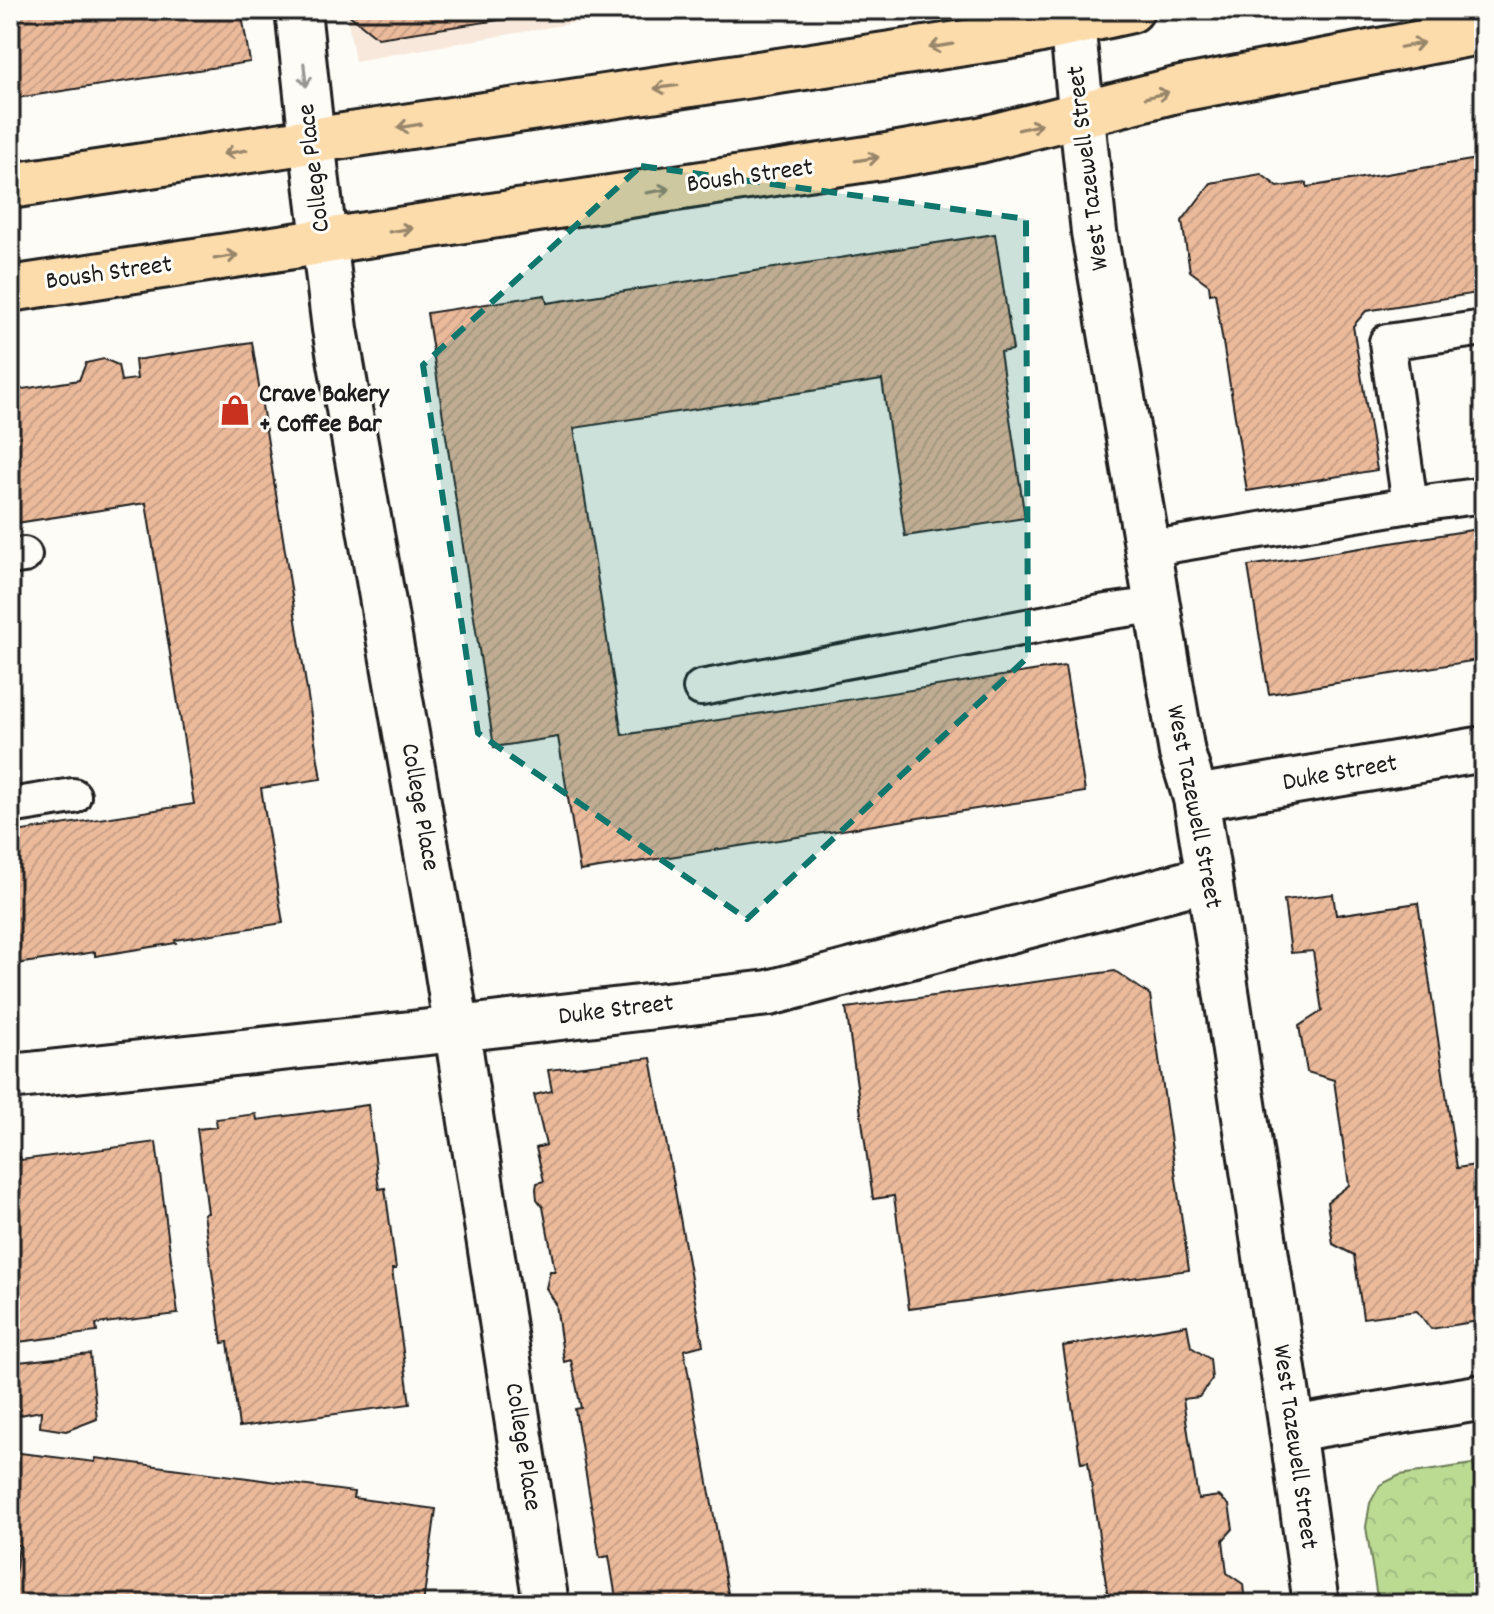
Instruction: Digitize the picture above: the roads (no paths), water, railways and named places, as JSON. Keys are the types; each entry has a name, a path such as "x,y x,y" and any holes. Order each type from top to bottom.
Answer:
{"main road":[{"path":"10,186 1018,35 1072,17 1131,10"},
{"name":"Boush Street","path":"10,289 980,140 1180,89 1484,31"}],"street":[{"name":"College Place","path":"298,10 338,345 457,1029 546,1604"},
{"name":"West Tazewell Street","path":"1072,17 1094,232 1182,753 1196,798 1209,878 1316,1604"},
{"name":"Duke Street","path":"1196,798 1484,749"},
{"name":"Duke Street","path":"10,1077 769,993 1209,878"},
{"path":"1292,1429 1484,1397"}],"lane":[{"path":"1410,505 1387,342 1484,328"},
{"path":"1147,549 1484,495"},
{"path":"701,688 1156,605"},
{"path":"10,806 73,796"}],"place":[{"name":"Crave Bakery + Coffee Bar","path":"235,410"}]}
